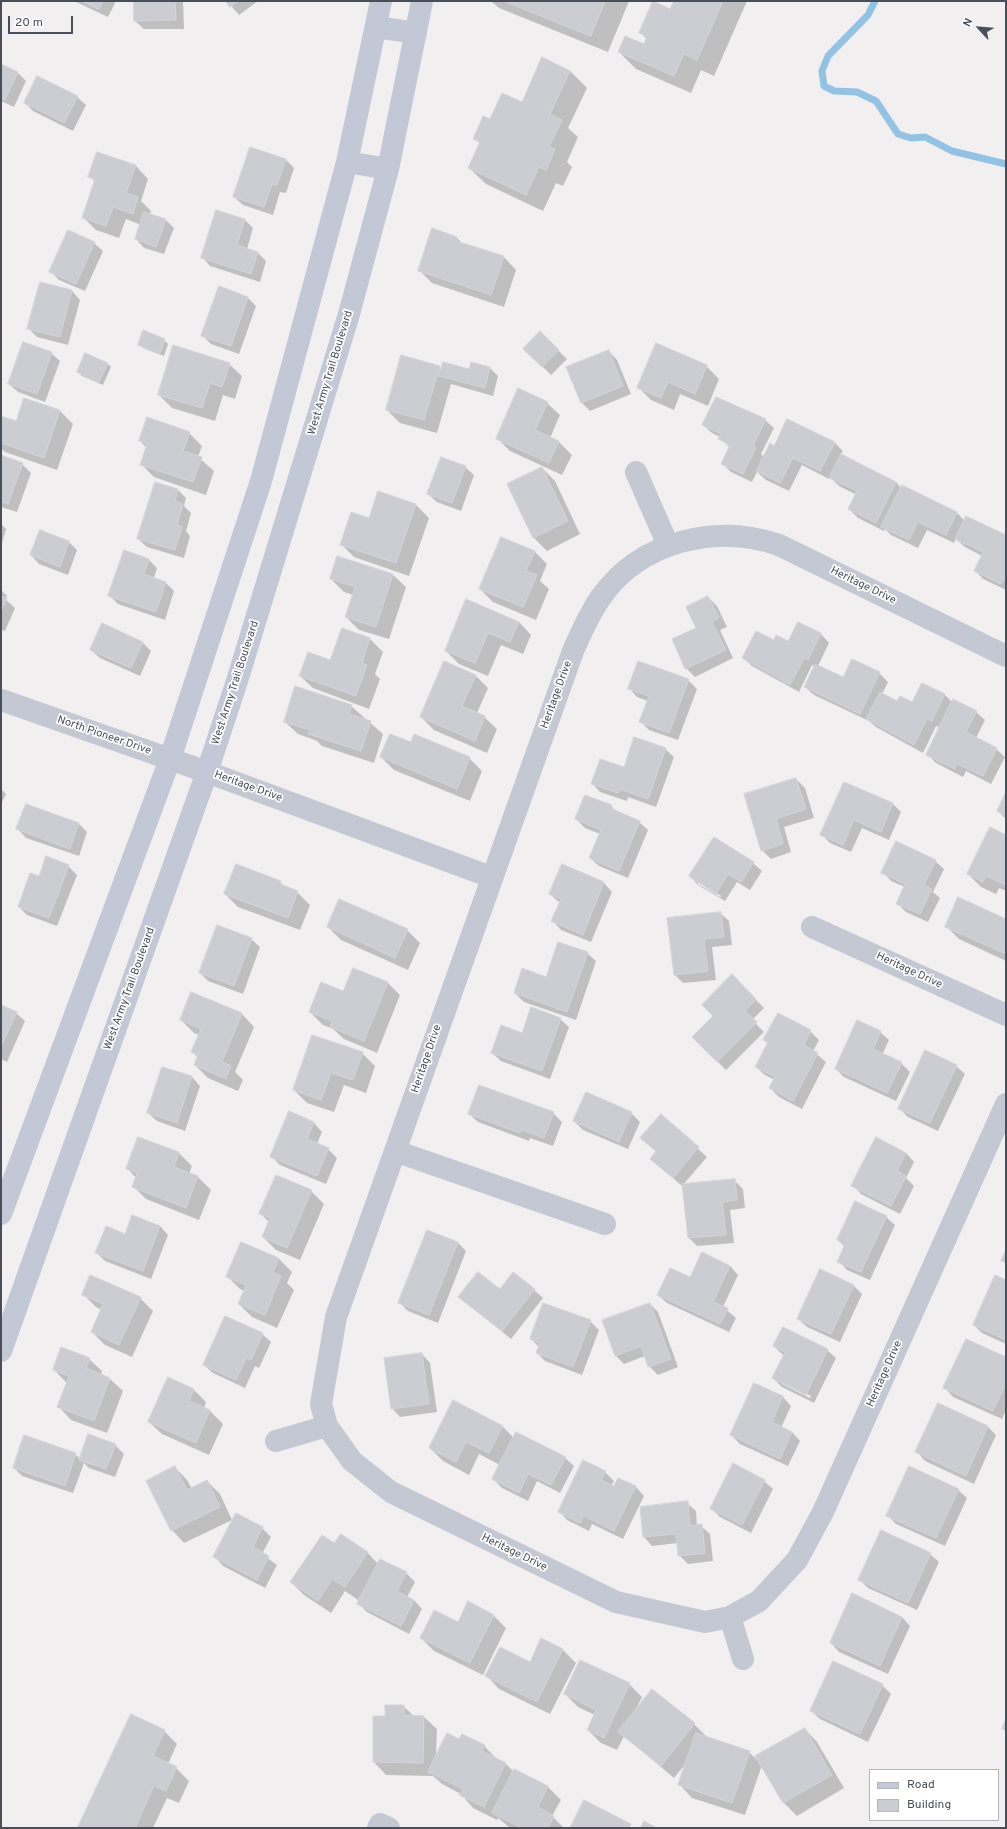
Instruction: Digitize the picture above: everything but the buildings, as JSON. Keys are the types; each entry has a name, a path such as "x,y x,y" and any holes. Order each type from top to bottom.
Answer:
{"main road":[{"path":"1,1214 170,759 261,481 348,162 381,1"},
{"name":"West Army Trail Boulevard","path":"1,1351 207,772 237,681 347,322 388,169 422,1"},
{"path":"376,27 416,33"},
{"path":"348,162 388,169"}],"street":[{"path":"636,472 668,546"},
{"name":"Heritage Drive","path":"1006,656 779,545 763,540 735,536 704,536 668,546 644,558 623,574 602,597 586,623 573,651 491,877 336,1317 321,1404 327,1426 352,1461 391,1492 616,1602 705,1622 730,1617 759,1601 797,1560 823,1512 1006,1104"},
{"name":"North Pioneer Drive","path":"1,700 207,772"},
{"name":"Heritage Drive","path":"207,772 491,877"},
{"name":"Heritage Drive","path":"812,927 1006,1015"},
{"path":"395,1150 606,1224"},
{"path":"276,1441 327,1426"},
{"path":"730,1617 743,1660"},
{"path":"378,1828 380,1824 389,1828"}],"waterway":[{"path":"875,1 868,15 828,56 822,71 824,86 834,91 857,92 876,101 898,134 911,138 925,137 952,151 1006,164"}]}
